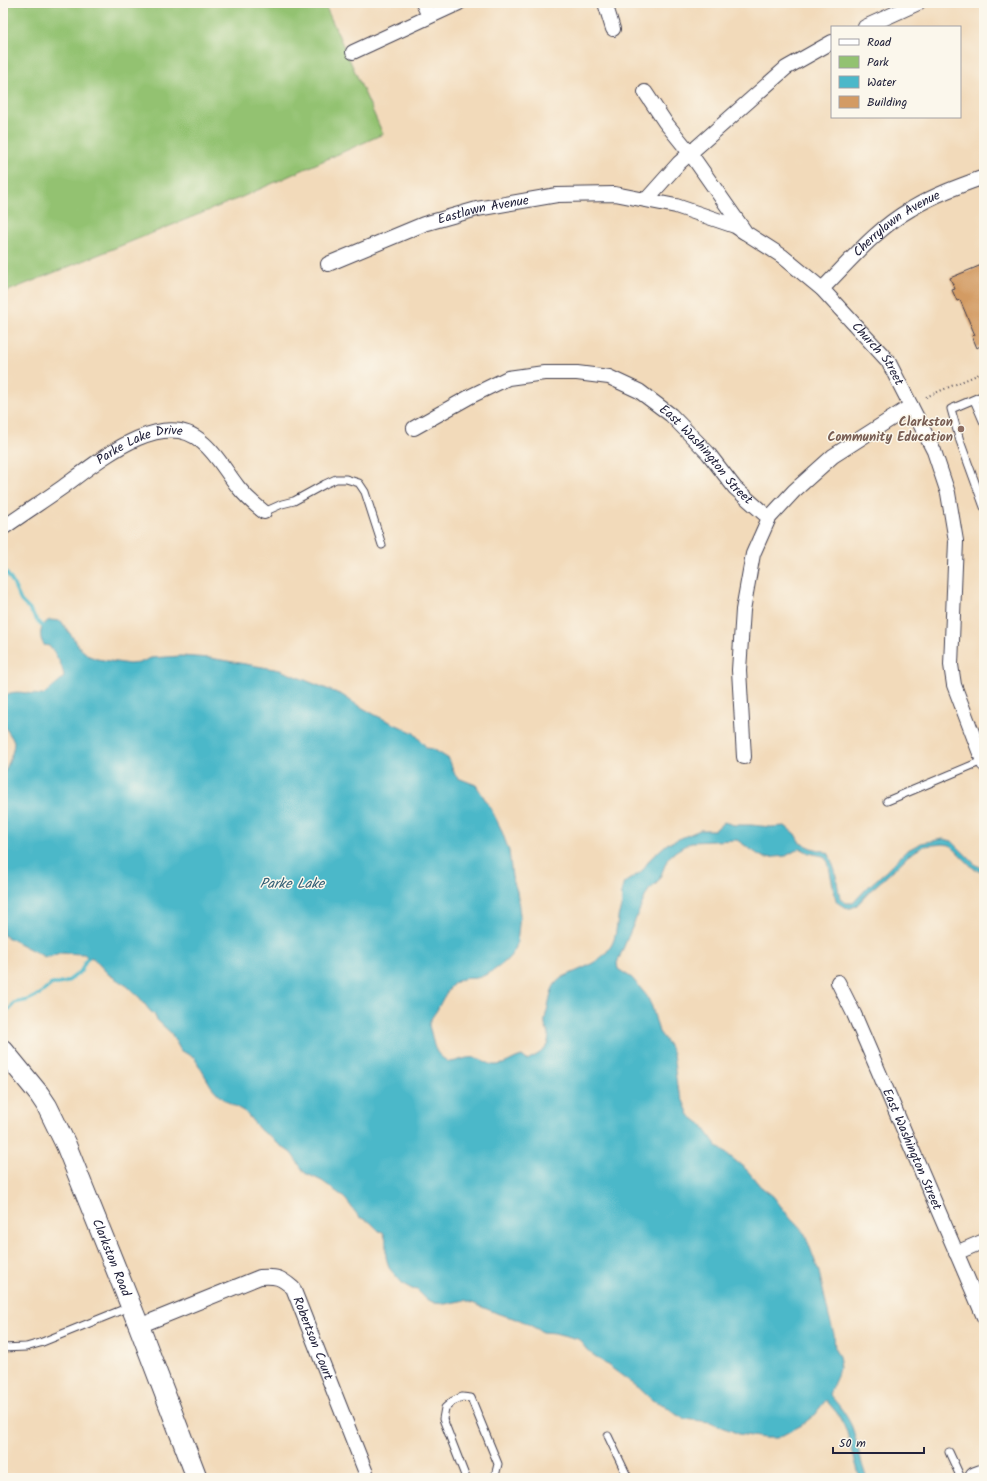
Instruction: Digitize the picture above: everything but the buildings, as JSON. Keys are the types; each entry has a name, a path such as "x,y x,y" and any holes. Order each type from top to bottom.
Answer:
{"main road":[{"path":"976,1478 984,1475"}],"street":[{"path":"423,3 429,16"},
{"path":"353,52 459,3"},
{"path":"605,3 614,29"},
{"path":"867,26 918,3"},
{"path":"646,200 690,153 786,68 831,43"},
{"name":"Church Street","path":"644,92 665,122 690,153 746,233 782,256 822,289 888,361 934,451 948,493 956,541 951,665 956,690 983,762"},
{"name":"Cherrylawn Avenue","path":"822,289 880,232 910,209 943,193 984,177"},
{"name":"Eastlawn Avenue","path":"328,264 424,224 477,209 557,195 615,194 676,206 735,226 746,233"},
{"name":"East Washington Street","path":"414,428 471,396 508,378 544,373 577,373 609,377 639,391 671,415 708,453 735,488 769,518"},
{"path":"744,757 739,670 743,610 753,554 769,518 794,491 833,456 911,406"},
{"name":"Parke Lake Drive","path":"3,528 114,450 146,435 168,430 191,434 203,442 251,502 264,512"},
{"name":"East Washington Street","path":"838,982 857,1021 984,1317"},
{"name":"Clarkston Road","path":"3,1050 47,1106 66,1145 198,1478"},
{"path":"956,1253 984,1241"},
{"name":"Robertson Court","path":"139,1326 260,1276 273,1276 281,1278 293,1288 368,1478"}],"lane":[{"path":"984,395 951,409 960,441 984,507"},
{"path":"974,400 984,423"},
{"path":"264,512 282,504 294,501 336,479 346,479 359,483 365,492 382,545"},
{"path":"887,800 983,762"},
{"path":"3,1348 26,1347 40,1343 131,1306"},
{"path":"466,1478 443,1419 445,1408 453,1401 462,1397 471,1398 498,1464 495,1476 490,1478"},
{"path":"608,1436 628,1478"},
{"path":"949,1452 961,1478"}],"path":[{"path":"926,397 984,372"}],"green space":[{"path":"3,3 324,3 383,134 242,197 3,293"}],"water":[{"name":"Parke Lake","path":"50,620 61,621 81,649 89,656 97,659 129,664 139,663 151,658 181,656 210,658 280,670 342,695 377,716 414,733 427,748 433,749 449,759 455,775 458,778 476,785 490,807 501,829 509,851 512,877 517,891 520,915 517,943 508,959 503,964 485,975 477,978 462,979 453,984 445,994 429,1024 436,1051 449,1062 472,1058 494,1065 500,1065 522,1056 527,1060 536,1056 543,1050 548,1043 548,1033 545,1020 554,986 563,977 596,961 607,952 613,943 615,936 624,883 641,872 651,858 667,844 700,830 715,830 724,822 734,825 771,827 785,826 795,834 800,843 829,854 835,871 840,898 846,903 853,903 906,851 921,843 943,839 952,841 976,865 984,869 984,874 973,868 950,845 943,844 924,846 909,855 856,906 846,908 836,900 828,862 823,856 809,853 800,848 786,856 765,858 737,840 691,842 668,858 658,882 646,895 617,963 618,969 632,978 647,996 652,1007 659,1032 673,1054 677,1086 689,1115 702,1125 717,1146 747,1170 760,1186 773,1196 805,1234 819,1272 834,1334 835,1350 839,1356 840,1362 837,1376 829,1394 848,1418 867,1478 860,1478 846,1429 837,1413 826,1400 814,1415 802,1425 777,1438 764,1438 739,1434 710,1422 685,1419 677,1415 664,1405 652,1400 639,1388 588,1351 578,1339 555,1333 543,1332 520,1320 499,1314 465,1300 445,1304 435,1303 426,1299 417,1290 403,1284 389,1268 386,1257 386,1239 383,1232 379,1231 370,1222 359,1217 341,1195 322,1181 305,1173 291,1153 261,1131 245,1112 226,1101 217,1093 211,1086 194,1057 181,1051 171,1033 157,1020 154,1014 140,998 127,986 108,974 93,958 87,957 84,954 59,953 45,957 3,935 3,775 12,754 14,741 3,724 3,698 16,692 43,695 64,677 61,664 57,656 49,646 44,645 41,638 41,631 44,624"}],"waterway":[{"path":"3,568 12,581 21,601 42,626"},
{"path":"4,1011 11,1008 14,1003 28,1000 40,994 52,984 67,982 81,971 88,958"}],"place":[{"name":"Clarkston Community Education","path":"961,429"}]}
